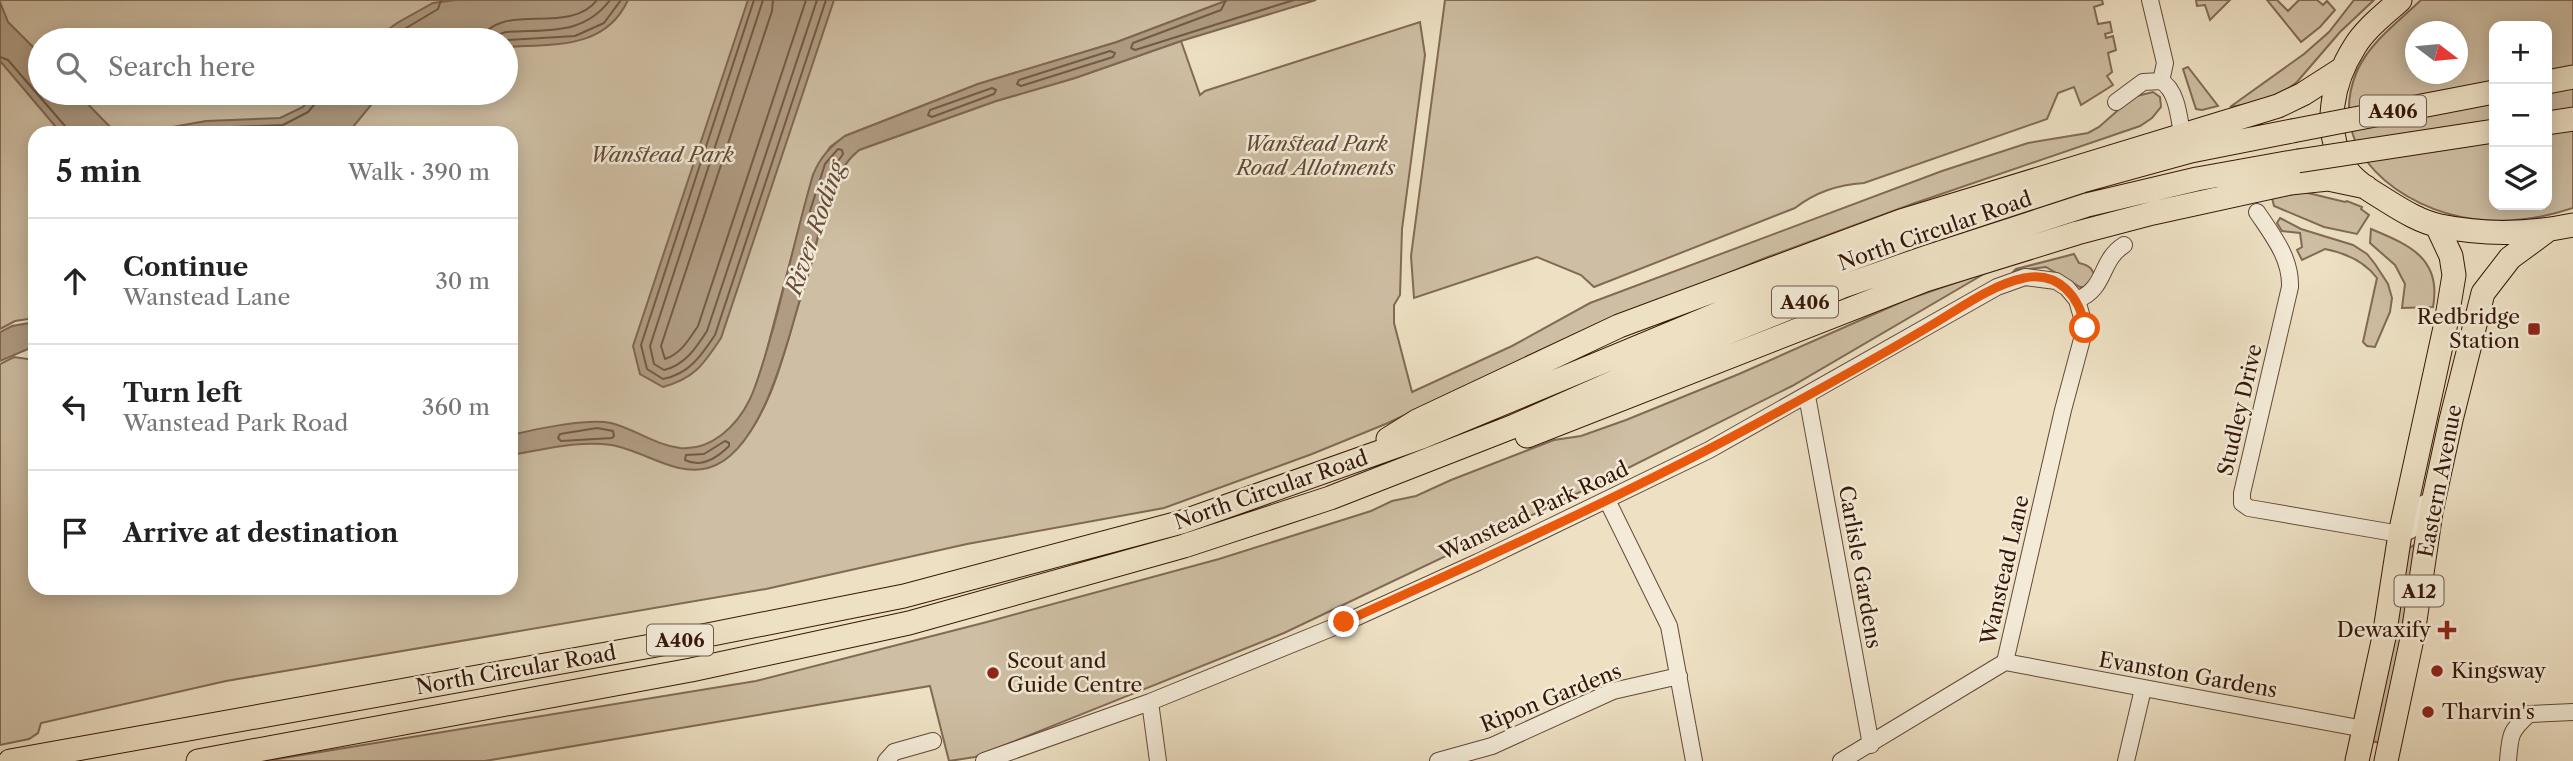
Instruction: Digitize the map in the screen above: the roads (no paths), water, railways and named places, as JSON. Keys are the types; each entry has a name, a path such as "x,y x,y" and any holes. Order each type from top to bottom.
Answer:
{"highway":[{"name":"A12","path":"2400,0 2364,34 2342,69 2331,112 2332,132 2346,168 2366,187 2410,215 2437,226 2500,233 2548,230 2573,225"},
{"name":"A406","path":"1338,468 1418,421 1619,326 1901,221 2278,106 2303,94 2342,69"},
{"path":"2552,81 2573,77"},
{"name":"North Circular Road","path":"10,761 662,644 904,596 1182,522 1422,437 1835,265 1917,235 2191,151 2489,93"},
{"path":"2552,122 2573,120"},
{"name":"North Circular Road","path":"198,761 691,670 909,623 1184,546 1330,498 1512,427 1709,340 1841,287 2087,205 2197,179 2489,132"},
{"name":"A406","path":"1330,498 1526,437 1848,309 2003,255 2153,213 2269,187 2328,179 2366,187"},
{"name":"Eastern Avenue","path":"2357,761 2384,637 2400,534 2454,275 2451,257 2437,226"},
{"name":"Eastern Avenue","path":"2386,761 2413,634 2431,512 2483,293 2510,258 2548,230"}],"street":[{"path":"2150,0 2165,63 2161,81"},
{"path":"2116,102 2143,82 2161,81 2167,85 2173,96 2182,134"},
{"name":"Studley Drive","path":"2257,212 2291,270 2290,287 2242,493 2242,503 2249,508 2400,534"},
{"path":"2077,300 2096,289 2111,253 2124,245"},
{"name":"Wanstead Park Road","path":"984,761 1150,702 1344,622 1607,500 1709,450 1997,287 2025,277 2041,278 2056,281 2067,288 2077,300"},
{"name":"Wanstead Lane","path":"1841,761 2005,662 2063,410 2085,328 2077,300"},
{"name":"Carlisle Gardens","path":"1807,396 1871,745"},
{"path":"2400,534 2410,532 2416,527 2451,420"},
{"path":"1607,500 1669,626 1694,761"},
{"name":"Evanston Gardens","path":"2005,662 2364,729"},
{"name":"Ripon Gardens","path":"1438,761 1492,746 1614,691 1679,676"},
{"path":"2126,761 2143,689"},
{"path":"1150,702 1158,761"},
{"path":"2508,761 2513,728 2529,713 2573,712"},
{"path":"886,761 894,752 933,741"}],"water":[{"path":"456,0 628,0 606,28 592,36 559,44 518,46 518,28 390,28 433,3"},
{"path":"748,0 834,0 721,338 691,375 663,387 640,374 633,346"},
{"name":"River Roding","path":"1228,0 1316,0 996,101 859,150 848,160 833,186 786,348 768,399 742,443 726,459 708,468 684,469 623,448 599,444 561,446 518,454 518,433 576,423 611,423 662,444 680,448 702,445 722,435 745,409 754,391 813,175 822,158 835,144 845,136 978,84 1117,42"},
{"path":"0,2 8,22 28,42 28,94 0,61"},
{"path":"37,105 89,105 109,126 55,126"},
{"path":"371,105 354,126 178,126 206,121 280,118 303,107"},
{"path":"28,323 28,349 0,361 0,332 12,326"}],"place":[{"name":"Redbridge Station","path":"2534,329"},
{"name":"Dewaxify","path":"2447,630"},
{"name":"Kingsway","path":"2437,671"},
{"name":"Scout and Guide Centre","path":"993,673"},
{"name":"Tharvin's","path":"2428,712"}],"park label":[{"name":"Wanstead Park","path":"662,155"},
{"name":"Wanstead Park Road Allotments","path":"1316,156"}]}
